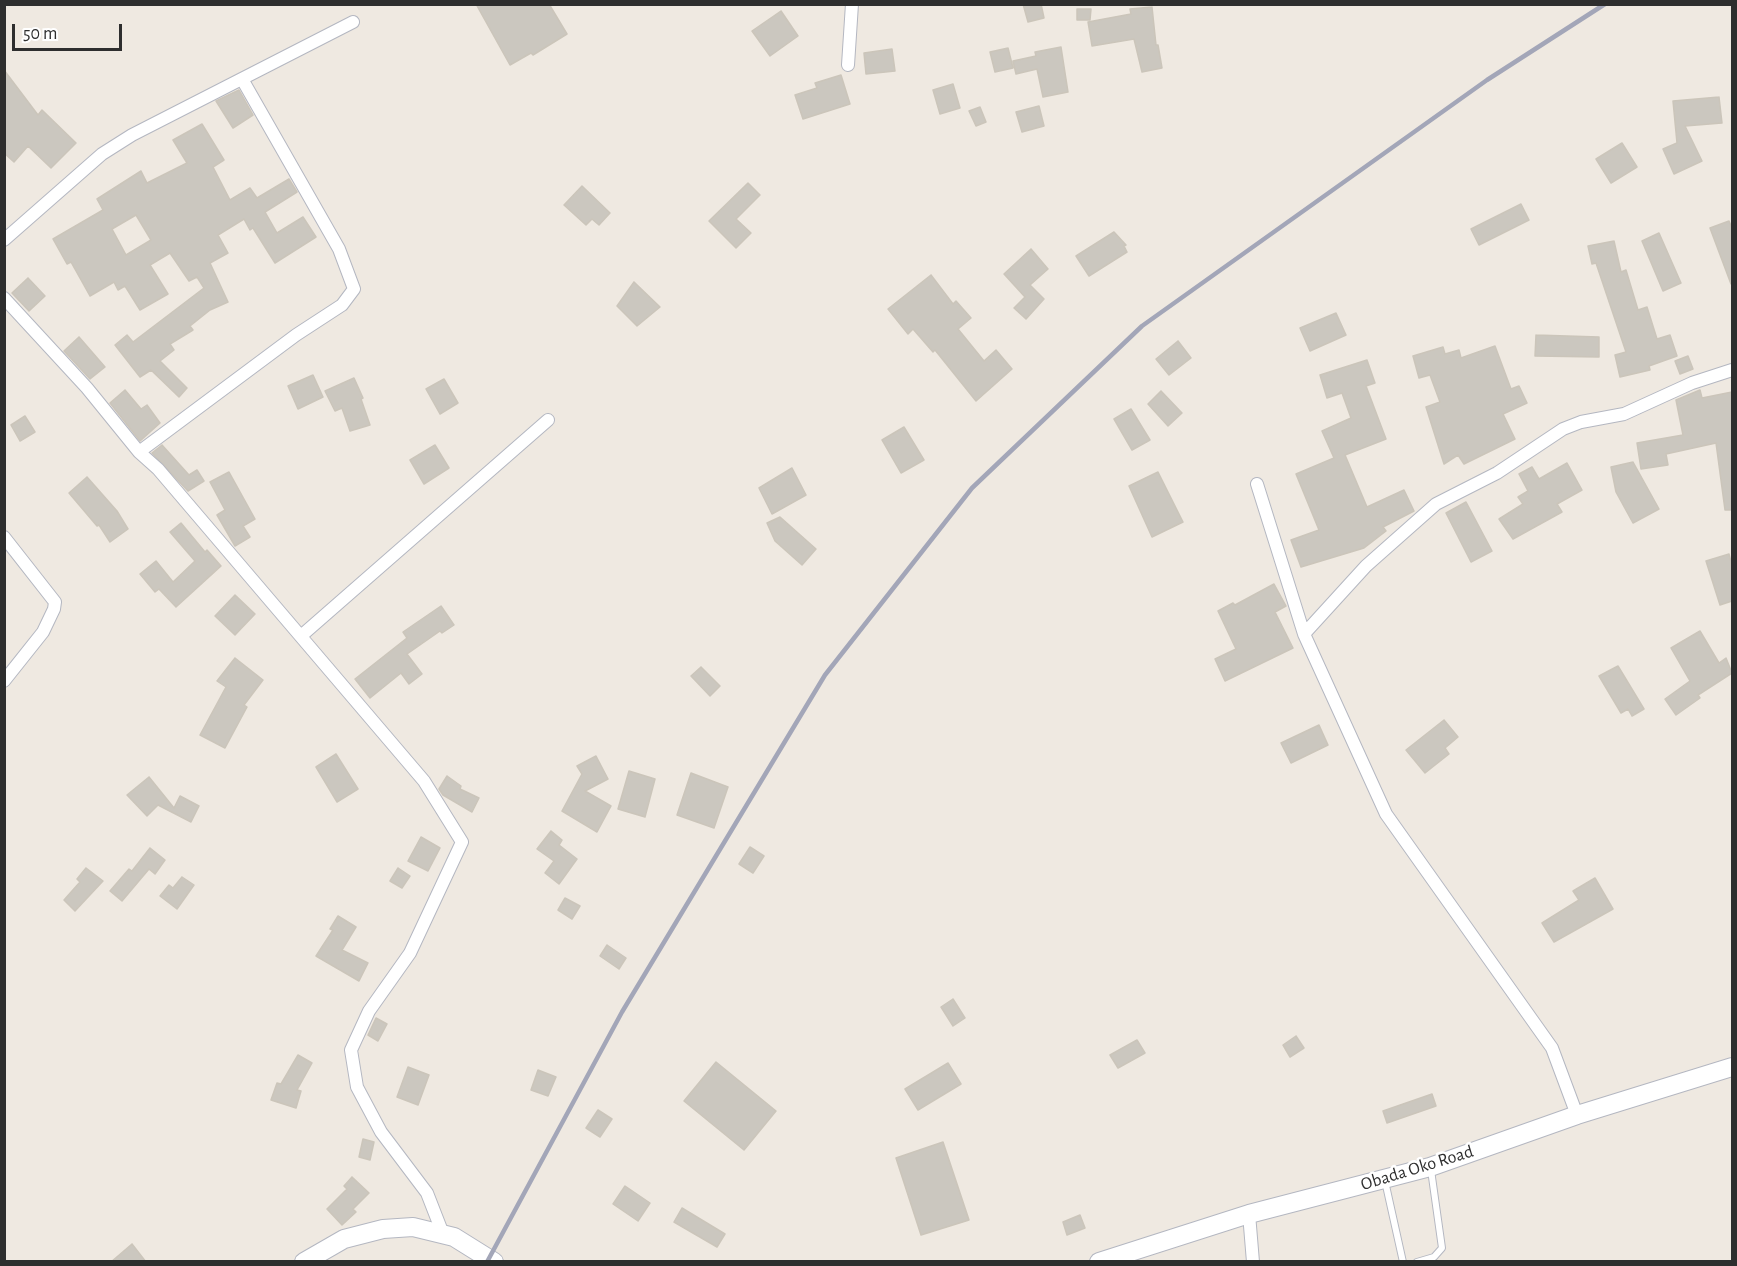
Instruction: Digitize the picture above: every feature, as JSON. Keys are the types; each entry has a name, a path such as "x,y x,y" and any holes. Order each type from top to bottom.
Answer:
{"main road":[{"name":"Obada Oko Road","path":"1099,1262 1249,1214 1430,1167 1577,1115 1732,1067"},
{"path":"304,1262 344,1239 383,1229 412,1227 454,1237 494,1262"}],"street":[{"path":"848,65 852,4"},
{"path":"4,240 102,154 132,135 353,22"},
{"path":"139,452 296,335 342,305 354,289 339,249 242,79"},
{"path":"4,298 87,388 139,452 158,469 424,781 462,842 410,953 369,1011 351,1050 357,1087 381,1132 427,1193 443,1234"},
{"path":"1304,634 1366,566 1436,504 1497,473 1563,429 1581,422 1624,414 1692,383 1732,370"},
{"path":"301,636 548,420"},
{"path":"1257,484 1304,634 1386,814 1552,1048 1577,1115"},
{"path":"4,537 55,602 43,632 4,681"},
{"path":"1249,1214 1253,1262"}],"lane":[{"path":"1417,1262 1434,1257 1442,1248 1430,1167"},
{"path":"1384,1179 1403,1262"}],"building":[{"path":"476,4 549,4 567,34 533,55 531,53 510,65"},
{"path":"1023,4 1041,4 1044,18 1028,22"},
{"path":"1152,7 1156,45 1158,45 1162,68 1142,72 1134,39 1092,46 1088,22 1131,14 1130,9"},
{"path":"1077,9 1091,9 1090,20 1077,20"},
{"path":"781,11 798,36 770,56 752,31"},
{"path":"1061,47 1068,92 1043,97 1037,69 1016,74 1013,61 1036,56 1035,52"},
{"path":"1008,48 1013,68 995,72 990,52"},
{"path":"892,49 895,71 866,74 864,53"},
{"path":"4,70 38,115 42,110 76,143 51,168 28,146 14,162 4,153"},
{"path":"841,75 850,104 803,119 795,95 817,88 815,83"},
{"path":"953,84 960,108 940,114 933,90"},
{"path":"239,90 253,115 233,128 216,101"},
{"path":"1719,97 1722,123 1685,126 1702,161 1674,174 1663,149 1677,143 1673,101"},
{"path":"1039,106 1044,126 1022,132 1016,112"},
{"path":"980,107 986,122 976,126 969,111"},
{"path":"202,124 224,160 213,167 230,200 250,188 257,198 289,179 297,192 265,212 277,233 303,217 316,237 275,263 253,228 250,230 244,219 218,235 228,253 210,263 228,302 210,310 190,326 193,330 170,344 174,350 160,361 187,388 179,397 151,370 140,377 115,345 127,335 133,342 204,288 197,277 189,281 170,253 150,265 168,294 140,310 125,286 118,290 114,282 90,296 71,262 67,264 53,239 103,210 97,199 141,171 147,183 187,163 173,140","holes":["136,215 151,240 126,255 112,229"]},
{"path":"1622,143 1637,167 1611,183 1596,159"},
{"path":"748,183 760,195 736,219 751,233 736,248 709,221"},
{"path":"582,186 610,213 599,225 592,219 586,225 564,205"},
{"path":"1521,204 1529,220 1479,245 1471,229"},
{"path":"1729,221 1732,228 1731,284 1710,228"},
{"path":"1114,232 1126,245 1124,246 1127,252 1089,276 1076,256"},
{"path":"1659,233 1681,283 1663,291 1642,241"},
{"path":"1614,241 1621,272 1626,270 1638,310 1647,307 1657,339 1670,335 1677,356 1649,366 1650,370 1620,377 1615,355 1626,352 1596,263 1592,264 1588,246"},
{"path":"1031,249 1048,269 1030,285 1044,299 1026,319 1014,308 1025,297 1004,274"},
{"path":"931,275 953,304 956,301 971,318 958,329 984,361 996,350 1012,369 976,401 935,350 933,352 913,329 908,334 888,309"},
{"path":"28,278 45,296 29,311 12,293"},
{"path":"634,282 660,307 637,326 617,306"},
{"path":"1336,313 1346,335 1310,351 1300,328"},
{"path":"1536,335 1599,337 1599,357 1535,356"},
{"path":"79,337 105,367 90,379 64,351"},
{"path":"1178,341 1191,358 1169,375 1156,359"},
{"path":"1495,346 1511,389 1519,386 1527,403 1503,414 1515,439 1464,464 1458,455 1444,464 1426,407 1440,402 1430,375 1419,378 1413,356 1443,347 1445,354 1459,350 1461,358"},
{"path":"1688,356 1693,369 1680,374 1675,361"},
{"path":"1367,360 1375,383 1366,386 1386,439 1345,455 1367,507 1404,490 1414,511 1383,527 1386,531 1364,548 1301,567 1291,540 1319,530 1296,474 1334,458 1322,431 1351,418 1342,393 1327,398 1320,375"},
{"path":"313,375 323,397 298,409 288,386"},
{"path":"354,378 363,398 361,399 370,425 350,431 342,408 335,411 325,391"},
{"path":"444,379 458,403 440,414 426,389"},
{"path":"125,390 141,409 147,405 160,423 140,441 110,403"},
{"path":"1700,390 1702,398 1732,392 1732,510 1725,510 1716,443 1666,454 1668,465 1641,469 1637,443 1683,435 1676,400"},
{"path":"1161,391 1182,413 1168,426 1148,404"},
{"path":"1131,409 1150,440 1132,450 1114,419"},
{"path":"25,416 35,432 20,441 11,425"},
{"path":"904,427 924,460 901,473 882,440"},
{"path":"162,445 189,475 197,470 204,481 188,491 152,453"},
{"path":"435,445 449,468 424,484 410,460"},
{"path":"1633,462 1659,509 1633,523 1616,492 1611,467"},
{"path":"1567,463 1582,490 1557,504 1562,512 1513,539 1499,519 1523,504 1518,497 1528,491 1519,474 1532,467 1539,479"},
{"path":"792,468 806,495 772,514 759,488"},
{"path":"229,472 255,519 243,526 250,537 235,546 217,515 225,510 210,482"},
{"path":"1158,472 1183,522 1152,537 1129,486"},
{"path":"87,477 117,511 128,529 110,542 99,525 97,526 69,493"},
{"path":"1466,502 1492,551 1471,562 1446,513"},
{"path":"780,517 816,549 802,565 775,541 767,523"},
{"path":"181,523 205,552 207,550 221,566 176,607 159,589 155,592 140,574 156,561 173,582 195,561 170,532"},
{"path":"1729,554 1732,566 1732,601 1720,605 1706,561"},
{"path":"1274,584 1286,606 1275,612 1293,648 1225,681 1215,659 1236,649 1218,611 1233,603 1235,605"},
{"path":"235,595 255,614 235,635 215,616"},
{"path":"441,606 454,625 442,633 440,631 407,654 422,674 409,684 401,673 370,698 355,679 407,638 403,632"},
{"path":"1700,631 1719,663 1726,658 1732,673 1698,695 1700,698 1676,715 1665,699 1690,681 1671,648"},
{"path":"235,658 263,680 244,705 247,707 225,748 200,735 226,687 217,681"},
{"path":"1618,666 1644,709 1632,716 1628,709 1621,713 1599,676"},
{"path":"701,667 720,686 710,696 691,676"},
{"path":"1444,720 1458,737 1445,748 1449,754 1425,773 1406,750"},
{"path":"1319,725 1328,745 1291,763 1281,743"},
{"path":"336,754 358,789 337,802 316,767"},
{"path":"596,756 608,779 585,791 611,806 597,832 562,811 582,774 577,766"},
{"path":"629,771 655,779 645,817 618,809"},
{"path":"691,773 728,787 714,828 677,815"},
{"path":"447,776 461,786 460,789 479,798 472,812 443,795 439,789"},
{"path":"149,777 174,808 180,796 199,806 191,822 158,805 147,816 127,795"},
{"path":"551,831 562,840 559,845 577,859 559,884 545,873 554,861 537,849"},
{"path":"421,837 440,848 428,871 408,861"},
{"path":"750,847 764,856 753,873 739,864"},
{"path":"150,848 165,860 155,874 149,869 122,901 110,891 129,869 132,871"},
{"path":"86,868 103,881 75,911 64,900 80,882 77,879"},
{"path":"398,868 410,876 402,888 390,881"},
{"path":"182,877 194,885 177,909 160,896 169,885 173,888"},
{"path":"1595,878 1613,909 1554,942 1542,923 1579,900 1573,891"},
{"path":"565,898 580,906 572,919 558,910"},
{"path":"338,916 356,927 342,950 368,963 359,981 316,956 333,930 330,929"},
{"path":"607,945 626,958 619,969 600,956"},
{"path":"953,999 965,1018 953,1026 941,1007"},
{"path":"376,1018 387,1024 378,1041 368,1035"},
{"path":"1296,1036 1304,1048 1290,1057 1283,1045"},
{"path":"1137,1040 1145,1053 1118,1068 1110,1055"},
{"path":"298,1055 312,1063 297,1090 301,1091 296,1108 271,1100 277,1083 281,1084"},
{"path":"716,1062 776,1111 744,1150 684,1101"},
{"path":"948,1063 961,1084 918,1110 905,1089"},
{"path":"408,1067 429,1075 418,1105 397,1097"},
{"path":"538,1070 556,1077 548,1096 531,1090"},
{"path":"1432,1094 1436,1106 1387,1123 1383,1111"},
{"path":"598,1110 612,1119 600,1137 586,1128"},
{"path":"363,1139 374,1142 370,1160 359,1157"},
{"path":"943,1142 969,1220 921,1235 896,1158"},
{"path":"352,1177 369,1193 353,1209 356,1212 342,1225 327,1209 347,1189 344,1186"},
{"path":"625,1186 650,1203 638,1221 613,1204"},
{"path":"682,1208 725,1234 717,1247 674,1222"},
{"path":"1080,1215 1085,1228 1067,1235 1063,1222"},
{"path":"132,1244 146,1262 111,1262"}],"railway":[{"path":"487,1262 622,1012 825,675 972,488 1142,326 1487,80 1605,4"}]}
